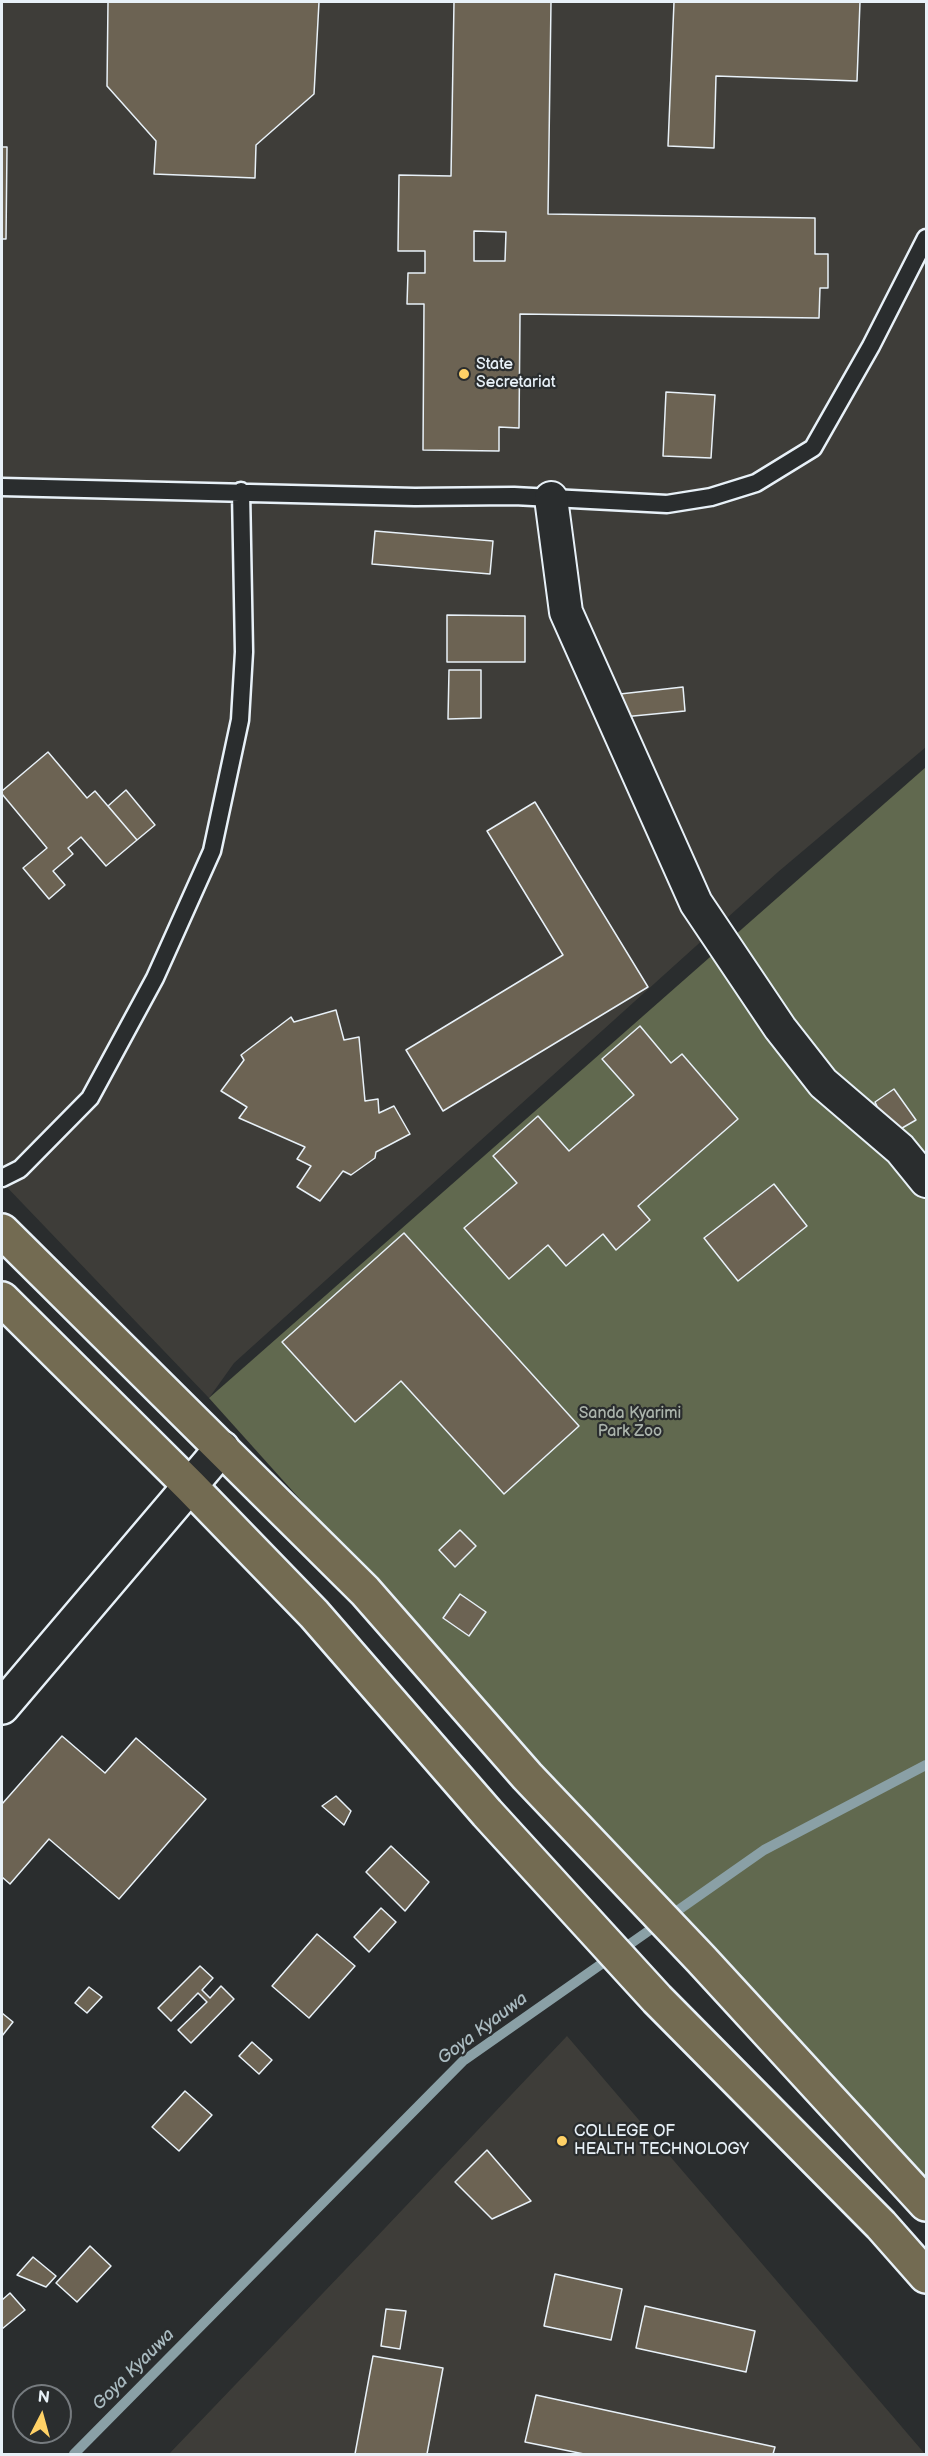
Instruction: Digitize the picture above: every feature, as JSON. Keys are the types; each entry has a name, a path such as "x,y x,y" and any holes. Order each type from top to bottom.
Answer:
{"main road":[{"path":"2,1231 47,1279 222,1448 364,1591 527,1776 701,1959 927,2204"},
{"path":"2,1299 190,1486 314,1614 487,1813 657,1999 881,2225 927,2276"}],"street":[{"path":"551,498 566,612 696,903 780,1028 823,1083 900,1149 927,1181"},
{"path":"2,1707 222,1448"}],"lane":[{"path":"2,487 551,498 667,504 711,497 756,483 813,448 871,346 927,238"},
{"path":"2,1178 20,1169 90,1098 155,978 212,851 240,720 244,652 241,491"}],"shaded area":[{"name":"State Secretariat","path":"2,2 926,2 926,747 778,872 234,1363 209,1398 2,1182"},
{"name":"COLLEGE OF HEALTH TECHNOLOGY","path":"567,2036 925,2454 169,2454 368,2246"}],"green space":[{"name":"Sanda Kyarimi Park Zoo","path":"926,767 926,2196 209,1398"}],"building":[{"path":"108,2 319,2 314,94 256,145 255,178 154,174 156,141 107,86"},
{"path":"454,2 551,2 548,214 815,218 815,254 828,254 828,288 820,288 819,318 520,314 519,428 499,427 499,451 423,450 424,304 407,304 408,273 425,273 425,251 398,251 399,175 451,176","holes":["474,231 506,232 505,261 474,261"]},
{"path":"674,2 860,2 857,81 716,76 714,148 668,146"},
{"path":"2,147 7,147 6,239 2,239"},
{"path":"666,392 715,395 711,458 663,456"},
{"path":"375,531 493,541 490,574 372,564"},
{"path":"447,615 525,616 525,662 447,662"},
{"path":"449,670 481,670 481,718 448,719"},
{"path":"683,687 685,711 623,717 620,694"},
{"path":"48,752 87,798 95,791 137,840 106,866 81,837 68,848 73,854 53,871 65,885 49,899 23,868 47,848 2,794 2,791"},
{"path":"126,790 155,825 137,840 108,806"},
{"path":"535,802 648,987 443,1111 406,1050 563,955 487,831"},
{"path":"336,1010 344,1040 359,1037 365,1101 378,1099 379,1113 394,1106 410,1134 376,1152 375,1158 351,1175 343,1171 320,1201 297,1187 311,1166 297,1159 305,1147 239,1118 247,1107 221,1091 244,1060 241,1055 291,1017 294,1022"},
{"path":"640,1026 671,1063 682,1054 738,1119 638,1206 650,1220 616,1250 603,1234 566,1266 548,1245 509,1279 464,1228 517,1183 493,1156 538,1116 569,1151 634,1095 602,1059"},
{"path":"894,1089 916,1120 890,1135 875,1102"},
{"path":"774,1184 807,1226 738,1281 704,1238"},
{"path":"404,1233 579,1426 504,1494 401,1381 355,1422 282,1342"},
{"path":"460,1530 476,1546 455,1567 439,1550"},
{"path":"460,1594 486,1612 469,1636 443,1618"},
{"path":"62,1736 105,1773 136,1738 206,1799 119,1899 49,1839 10,1884 2,1877 2,1804"},
{"path":"336,1796 351,1811 344,1825 322,1806"},
{"path":"391,1846 429,1882 405,1911 366,1872"},
{"path":"381,1908 396,1922 369,1952 354,1937"},
{"path":"317,1934 355,1966 309,2018 272,1986"},
{"path":"200,1966 213,1978 202,1990 210,1998 221,1986 234,1999 191,2043 178,2030 207,2002 198,1993 171,2021 158,2008"},
{"path":"89,1987 102,1997 87,2013 75,2003"},
{"path":"2,2013 13,2022 2,2036"},
{"path":"252,2042 272,2060 259,2074 239,2056"},
{"path":"185,2091 212,2115 179,2151 152,2127"},
{"path":"487,2150 531,2201 492,2219 455,2182"},
{"path":"90,2246 111,2266 77,2302 56,2283"},
{"path":"33,2257 56,2276 46,2287 17,2275"},
{"path":"555,2274 622,2289 611,2340 544,2326"},
{"path":"10,2293 25,2310 2,2329 2,2300"},
{"path":"645,2306 755,2331 746,2372 636,2348"},
{"path":"386,2309 406,2311 400,2349 381,2346"},
{"path":"373,2356 443,2368 427,2454 355,2454"},
{"path":"536,2395 775,2447 773,2454 584,2454 525,2442"}],"waterway":[{"name":"Goya Kyauwa","path":"74,2454 463,2061 764,1850 926,1765"}],"place":[{"name":"State Secretariat","path":"464,374"},
{"name":"COLLEGE OF HEALTH TECHNOLOGY","path":"562,2141"}]}
